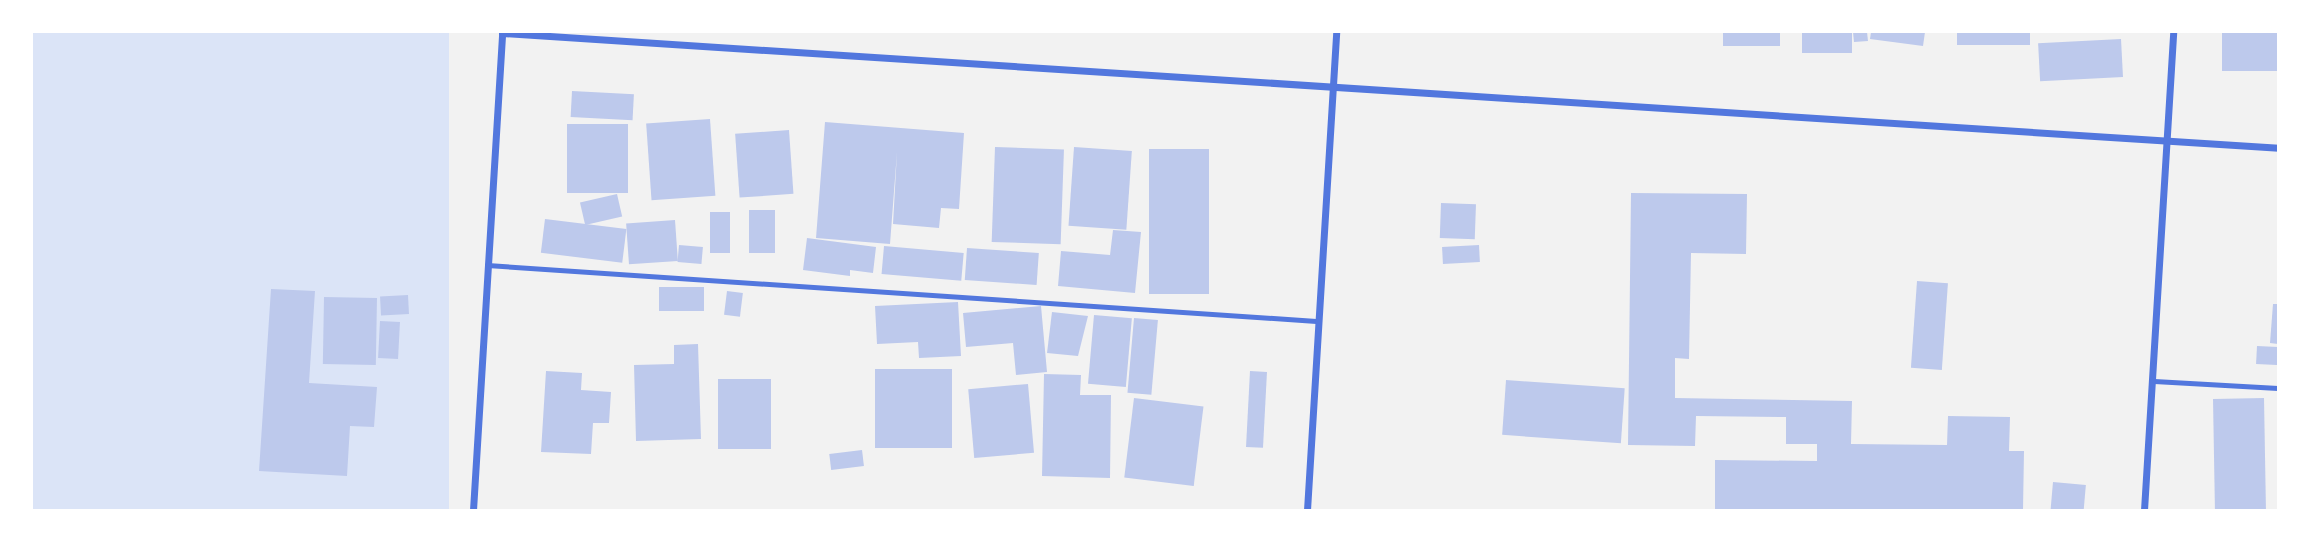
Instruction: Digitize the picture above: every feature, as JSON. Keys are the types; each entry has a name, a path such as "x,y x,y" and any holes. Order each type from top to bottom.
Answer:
{"street":[{"path":"473,510 502,32 2278,148"},
{"path":"1307,510 1316,321 1336,32"},
{"path":"2144,510 2154,381 2163,141 2173,32"}],"lane":[{"path":"487,265 1316,321"},
{"path":"2154,381 2278,388"}],"shaded area":[{"path":"32,32 449,32 449,510 32,510"}],"building":[{"path":"1723,32 1780,32 1780,46 1723,46"},
{"path":"1802,32 1852,32 1852,53 1802,53"},
{"path":"1853,32 1867,32 1868,41 1854,42"},
{"path":"1871,32 1925,32 1923,46 1870,39"},
{"path":"1957,32 2030,32 2030,45 1957,45"},
{"path":"2222,32 2278,32 2278,71 2222,71"},
{"path":"2121,39 2123,77 2040,81 2038,43"},
{"path":"572,91 634,94 633,120 571,117"},
{"path":"710,119 715,196 652,200 646,123"},
{"path":"825,122 964,133 959,209 941,208 939,228 893,224 897,152 890,244 816,238"},
{"path":"567,124 628,124 628,193 567,193"},
{"path":"789,130 793,194 740,198 735,134"},
{"path":"995,147 1064,149 1061,244 992,242"},
{"path":"1074,147 1132,151 1126,230 1068,226"},
{"path":"1149,149 1209,149 1209,294 1149,294"},
{"path":"1631,193 1747,194 1746,254 1691,253 1689,359 1675,358 1675,398 1852,401 1851,444 1947,445 1948,416 2010,417 2009,451 2024,451 2023,510 1715,510 1715,460 1817,461 1817,444 1786,444 1786,417 1696,416 1695,446 1628,445"},
{"path":"617,194 622,216 585,225 580,203"},
{"path":"1441,203 1476,204 1475,239 1440,238"},
{"path":"749,210 775,210 775,253 749,253"},
{"path":"710,212 730,212 730,253 710,253"},
{"path":"545,219 626,229 622,263 541,253"},
{"path":"675,220 678,261 629,264 626,223"},
{"path":"1113,230 1141,232 1135,293 1058,286 1061,251 1110,255"},
{"path":"807,238 876,247 873,273 850,270 850,276 803,270"},
{"path":"679,245 703,247 701,264 678,262"},
{"path":"1479,245 1480,262 1443,264 1442,247"},
{"path":"884,246 964,253 961,281 882,274"},
{"path":"967,248 1039,253 1037,285 965,280"},
{"path":"1917,281 1948,283 1942,370 1911,368"},
{"path":"659,287 704,287 704,311 659,311"},
{"path":"271,289 315,291 309,383 377,387 374,427 350,426 347,476 259,471"},
{"path":"727,291 743,293 740,317 724,315"},
{"path":"408,295 409,314 381,315 380,296"},
{"path":"324,297 377,298 376,365 323,364"},
{"path":"958,302 961,356 919,358 918,342 877,344 875,306"},
{"path":"2273,304 2278,304 2278,344 2270,343"},
{"path":"1041,306 1047,372 1016,375 1013,343 966,347 963,313"},
{"path":"1052,312 1088,316 1078,356 1047,353"},
{"path":"1094,315 1132,318 1126,387 1088,384"},
{"path":"1134,318 1158,320 1151,395 1127,393"},
{"path":"380,321 400,322 398,359 378,358"},
{"path":"698,344 701,439 636,441 634,365 674,364 674,345"},
{"path":"2257,346 2278,347 2277,365 2256,364"},
{"path":"875,369 952,369 952,448 875,448"},
{"path":"546,371 582,373 581,390 611,392 609,423 593,423 591,454 541,452"},
{"path":"1250,371 1267,372 1263,448 1246,447"},
{"path":"1044,374 1081,375 1080,395 1111,395 1110,478 1042,476"},
{"path":"718,379 771,379 771,449 718,449"},
{"path":"1506,380 1625,388 1621,443 1502,435"},
{"path":"1028,384 1034,453 974,458 968,389"},
{"path":"1134,398 1203,407 1194,486 1124,477"},
{"path":"2264,398 2266,510 2215,510 2213,399"},
{"path":"862,450 864,466 831,470 829,454"},
{"path":"2053,482 2086,485 2084,510 2051,510"}]}
